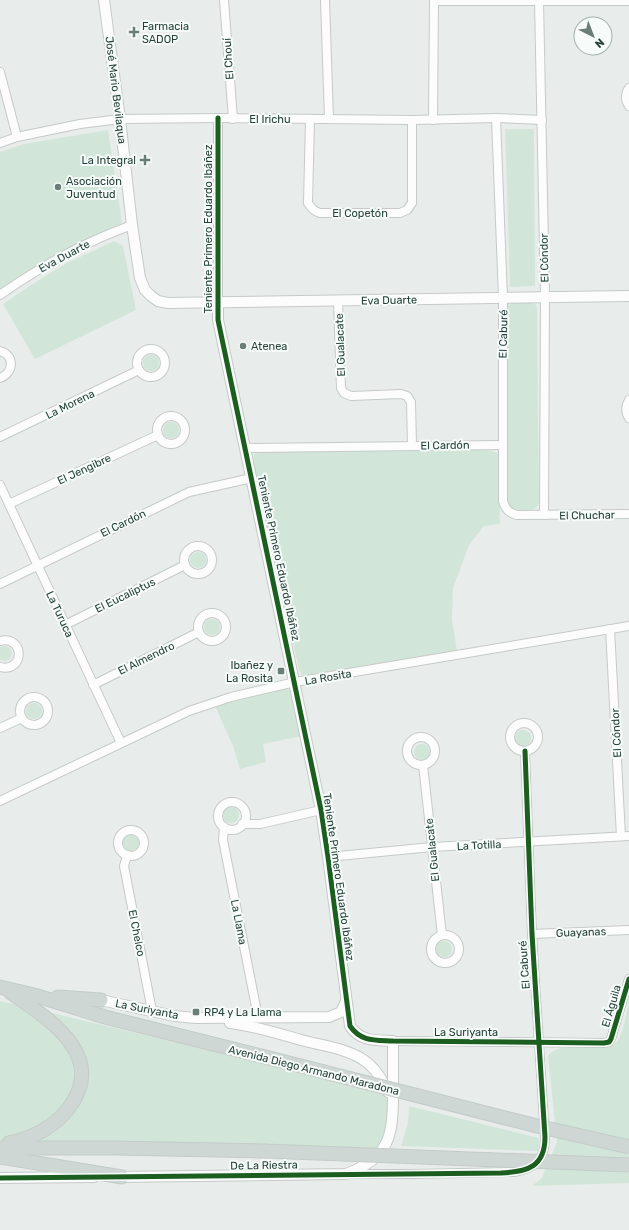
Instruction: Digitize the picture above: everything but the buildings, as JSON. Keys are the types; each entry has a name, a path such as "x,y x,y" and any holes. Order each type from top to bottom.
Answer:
{"main road":[{"name":"Avenida Diego Armando Maradona","path":"2,987 34,995 105,1017 537,1126 629,1147"},
{"path":"0,1146 17,1142 38,1134 57,1122 76,1098 82,1082 82,1064 67,1038 40,1013 2,987"},
{"path":"34,995 101,1000"},
{"path":"0,1146 265,1151 629,1165"},
{"path":"0,1157 122,1177"}],"street":[{"name":"José Mario Bevilaqua","path":"104,0 140,278 145,290 151,296"},
{"name":"El Chouí","path":"224,0 232,119"},
{"path":"326,0 329,119"},
{"path":"433,120 434,0 629,1"},
{"name":"El Cóndor","path":"539,1 545,297 544,515"},
{"path":"0,72 17,137"},
{"path":"629,88 626,94 629,106"},
{"name":"El Irichu","path":"0,143 17,137 80,124 120,119 218,118 433,120 496,118 542,120"},
{"name":"Teniente Primero Eduardo Ibáñez","path":"218,118 218,320 321,810 346,1000"},
{"name":"El Caburé","path":"496,118 503,298 502,501 504,506 511,513 517,515 544,515"},
{"name":"El Copetón","path":"310,119 308,203 315,211 320,213 400,213 407,210 412,203 412,120"},
{"name":"Eva Duarte","path":"0,295 47,264 85,244 132,225"},
{"name":"Eva Duarte","path":"151,296 158,301 168,303 629,296"},
{"name":"El Gualacate","path":"338,301 341,388 344,393 351,396 401,394 408,396 411,402 412,446"},
{"path":"0,351 7,355 11,363 9,371 6,375 0,378"},
{"name":"La Morena","path":"0,437 139,370"},
{"path":"629,400 626,409 626,413 629,418"},
{"name":"El Jengibre","path":"9,504 158,435"},
{"name":"El Cardón","path":"245,448 502,445"},
{"name":"El Cardón","path":"0,584 189,492 252,478"},
{"name":"La Turuca","path":"0,485 121,744"},
{"name":"El Chuchar","path":"544,515 629,514"},
{"name":"El Eucaliptus","path":"65,625 185,565"},
{"name":"La Rosita","path":"0,801 189,711 231,697 295,682 629,626"},
{"name":"El Cóndor","path":"610,629 625,836"},
{"name":"El Almendro","path":"93,685 199,632"},
{"path":"0,641 6,640 15,644 19,653 17,661 14,664 6,668 0,667"},
{"path":"0,728 22,718"},
{"name":"El Caburé","path":"525,751 532,934 545,1144 544,1151 536,1163 527,1169"},
{"name":"El Gualacate","path":"423,765 442,935"},
{"path":"235,802 244,809 246,814 245,820 238,828 233,829 224,827 219,820 218,815 220,809 224,804 235,802"},
{"path":"242,824 260,824 321,810"},
{"name":"La Llama","path":"224,827 223,840 258,1017"},
{"name":"La Totilla","path":"328,857 432,847 625,836"},
{"name":"El Chelco","path":"128,855 124,866 152,1011"},
{"name":"Guayanas","path":"532,934 629,930"},
{"name":"El Águila","path":"611,1039 629,979"},
{"name":"La Suriyanta","path":"101,1000 174,1016 196,1018 330,1017 341,1012 346,1000"},
{"name":"La Suriyanta","path":"346,1000 350,1026 360,1037 366,1039 393,1042 604,1043 609,1042 611,1039"},
{"path":"196,1018 243,1024 356,1056 369,1064 381,1078 393,1103"},
{"path":"346,1174 363,1168 381,1152 388,1140 393,1122 393,1042"},
{"name":"De La Riestra","path":"0,1178 494,1173 514,1172 527,1169"}],"green space":[{"path":"505,129 534,129 535,286 510,287"},
{"name":"Asociación Juventud","path":"108,130 122,223 44,262 0,290 0,152 24,144"},
{"path":"114,241 123,246 136,310 35,359 3,304 65,264"},
{"path":"512,303 533,303 537,308 539,503 534,509 526,511 509,507 507,499 506,307"},
{"path":"151,355 158,360 159,363 154,370 151,371 144,366 143,363 148,356"},
{"path":"171,422 178,427 179,430 174,437 171,438 164,433 163,430 168,423"},
{"path":"486,450 497,453 499,457 500,524 484,526 469,545 453,588 452,619 457,651 310,675 302,675 299,669 253,463 254,454 265,452"},
{"path":"198,552 205,557 206,560 201,567 198,568 191,563 190,560 195,553"},
{"path":"212,619 219,624 220,627 215,634 212,635 205,630 204,627 209,620"},
{"path":"0,647 9,647 12,652 10,659 5,661 0,660"},
{"path":"285,688 293,691 302,736 263,744 266,762 240,769 233,746 215,706"},
{"path":"34,703 41,708 42,711 37,718 34,719 27,714 26,711 31,704"},
{"path":"523,730 530,735 531,738 526,745 523,746 516,741 515,738 520,731"},
{"path":"422,744 429,749 430,752 425,759 422,760 415,755 414,752 419,745"},
{"path":"231,807 238,812 239,815 234,822 231,823 224,818 223,815 228,808"},
{"path":"131,835 138,840 139,843 134,850 131,851 124,846 123,843 128,836"},
{"path":"444,941 451,946 452,949 447,956 444,957 437,952 436,949 441,942"},
{"path":"0,1001 290,1069 384,1094 389,1109 389,1117 384,1139 376,1152 0,1140"},
{"path":"629,1003 629,1183 532,1186 542,1178 557,1142 548,1056 555,1050 564,1048 606,1047 614,1044 621,1035"},
{"path":"409,1106 539,1138 538,1151 401,1146 408,1123"}],"cycle path":[{"path":"218,118 218,320 321,810 350,1026 364,1038 393,1041 604,1043 609,1042 611,1039 629,979"},
{"path":"0,1178 501,1173 519,1171 533,1166 542,1155 545,1137 532,934 525,751"}],"place":[{"name":"Farmacia SADOP","path":"134,32"},
{"name":"La Integral","path":"145,160"},
{"name":"Asociación Juventud","path":"58,187"},
{"name":"Atenea","path":"243,346"},
{"name":"Ibañez y La Rosita","path":"281,671"},
{"name":"RP4 y La Llama","path":"196,1012"}]}
